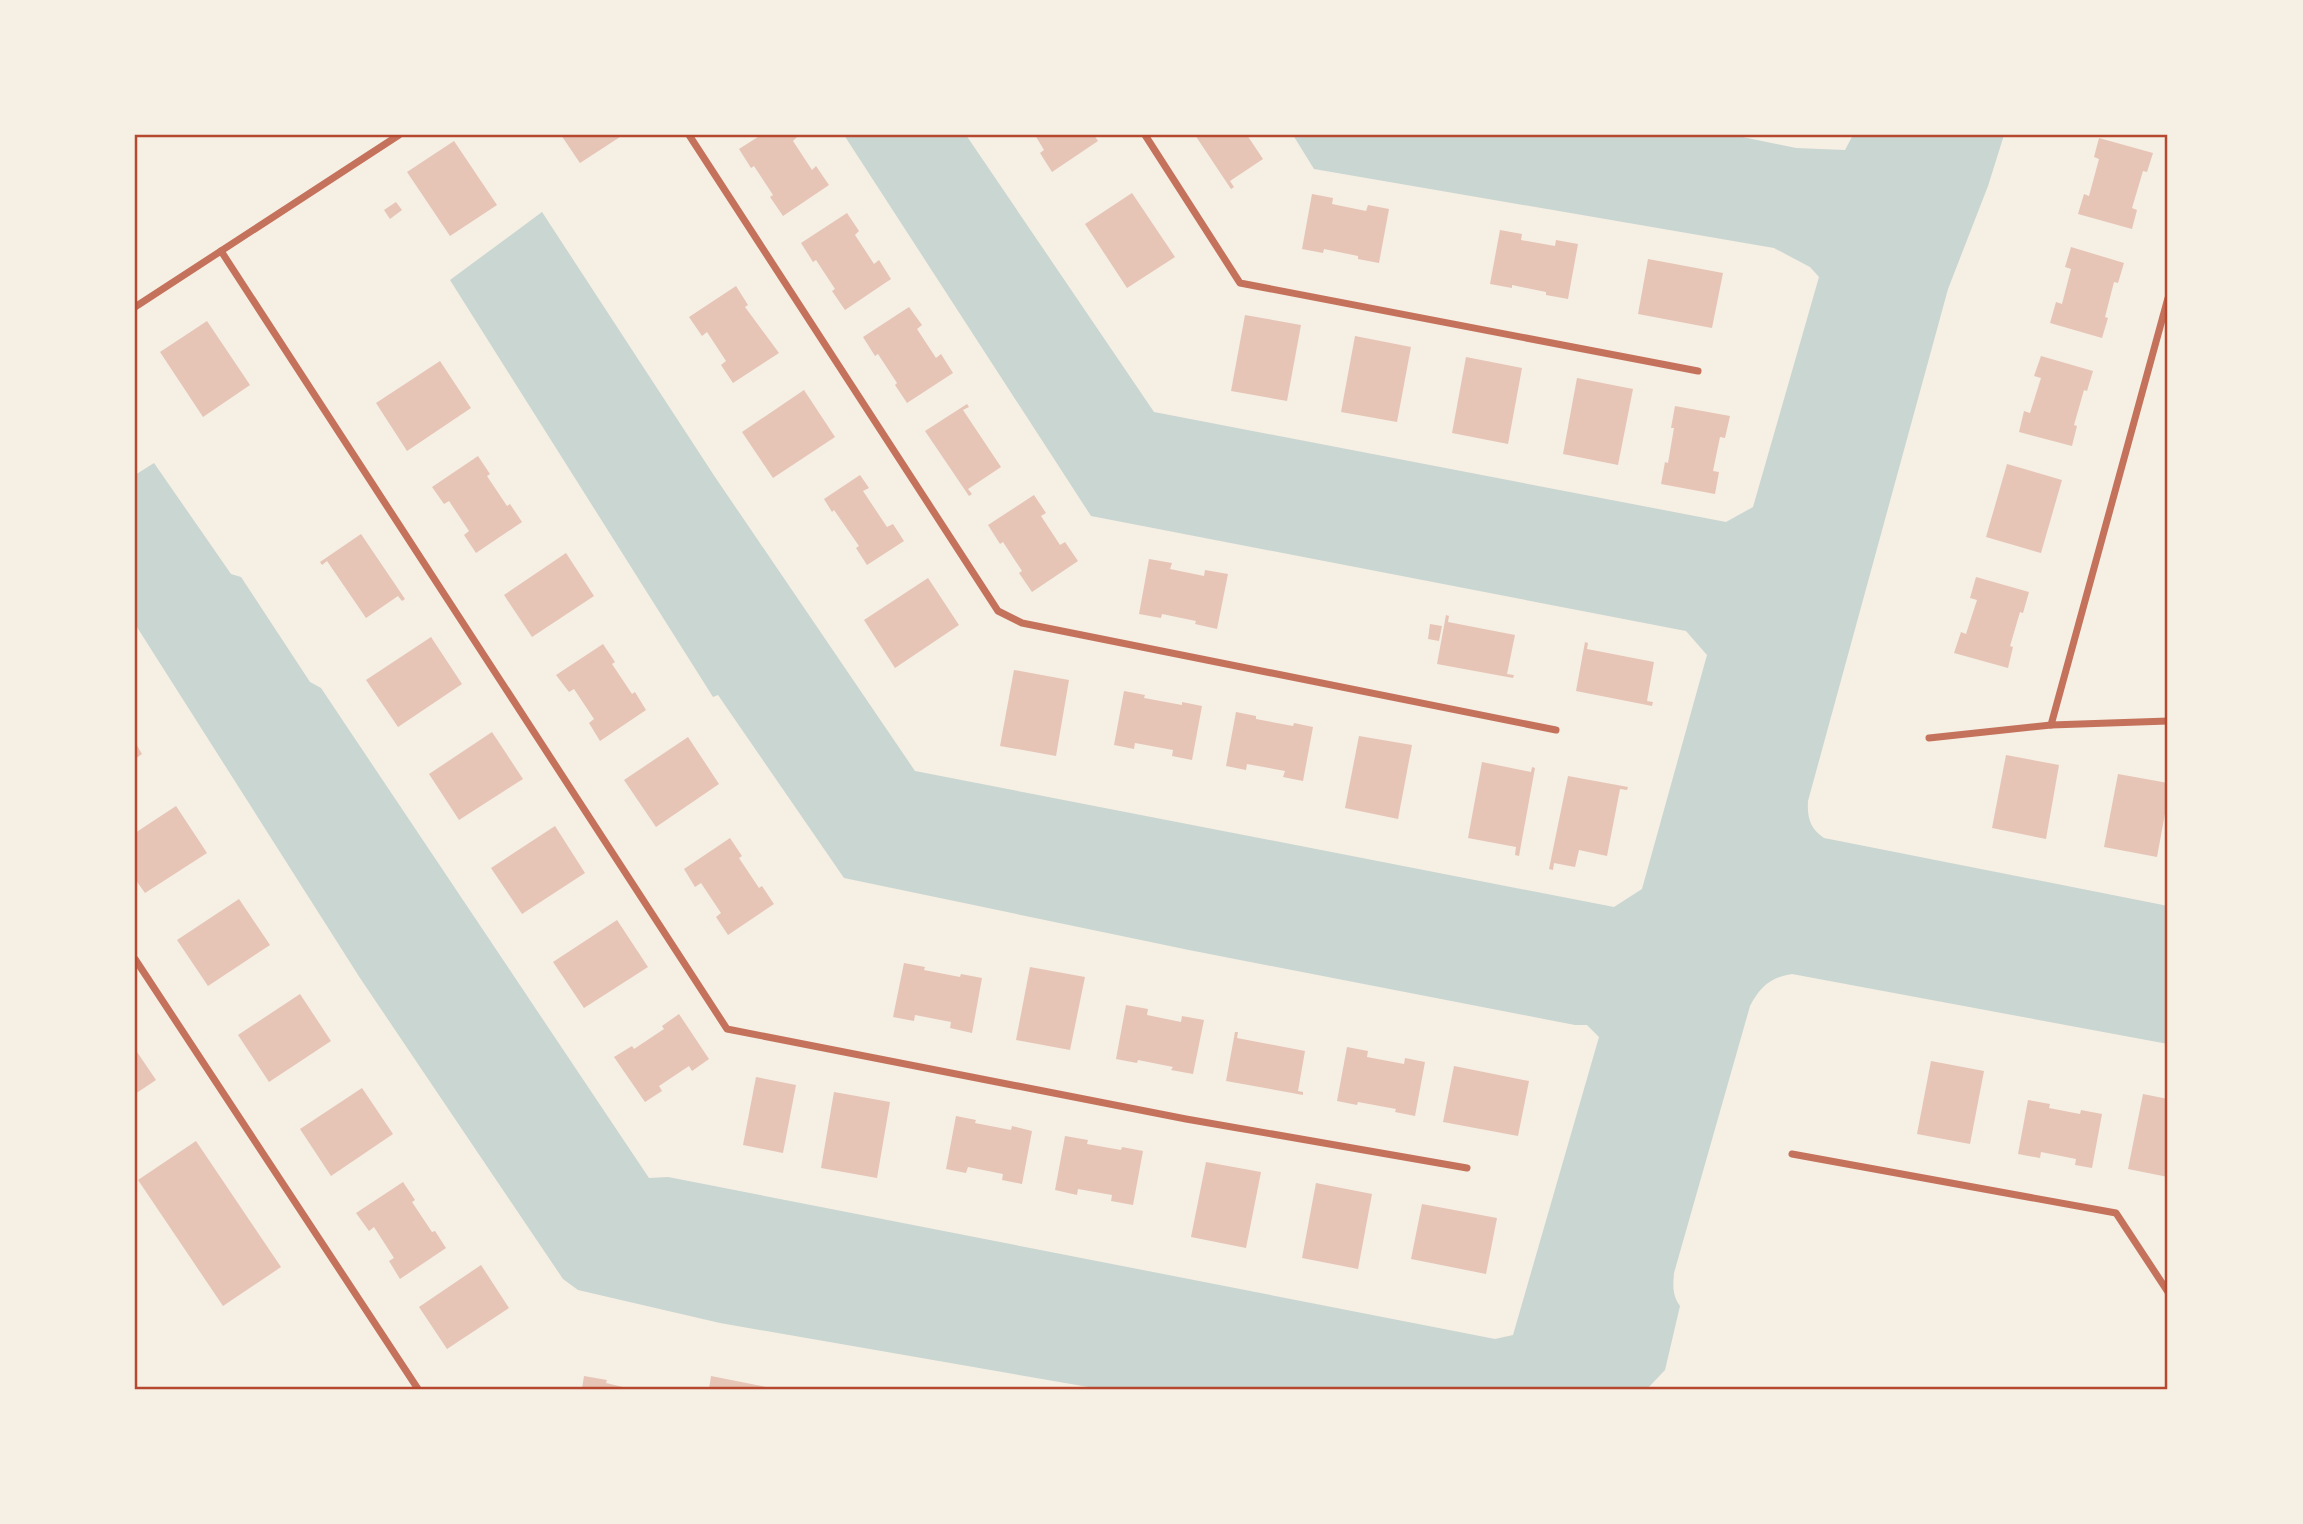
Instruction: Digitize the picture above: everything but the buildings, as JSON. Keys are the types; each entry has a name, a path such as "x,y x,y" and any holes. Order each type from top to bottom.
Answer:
{"street":[{"path":"135,307 399,135"},
{"path":"689,135 998,611 1022,623 1556,730"},
{"path":"1144,135 1240,283 1698,371"},
{"path":"221,251 727,1029 1186,1119 1468,1168"},
{"path":"2051,724 2168,298"},
{"path":"1929,738 2051,724 2168,721"},
{"path":"135,959 418,1389"},
{"path":"1792,1154 2116,1213 2168,1292"}],"shaded area":[{"path":"844,135 966,135 1154,412 1726,522 1753,507 1819,277 1810,267 1774,248 1314,169 1293,135 1733,135 1796,148 1845,150 1853,135 2004,135 1988,186 1948,289 1808,801 1808,812 1815,831 1824,838 2168,906 2168,1044 1792,974 1772,980 1762,988 1750,1006 1674,1273 1674,1294 1680,1306 1665,1370 1647,1389 1100,1389 720,1323 578,1290 563,1279 360,978 135,624 135,475 154,463 231,574 241,577 310,682 321,688 649,1178 668,1177 1495,1339 1513,1335 1599,1037 1587,1025 1575,1025 1189,950 844,878 718,695 713,697 450,280 542,212 715,477 915,771 1614,907 1642,889 1707,655 1686,631 1091,516"}]}
